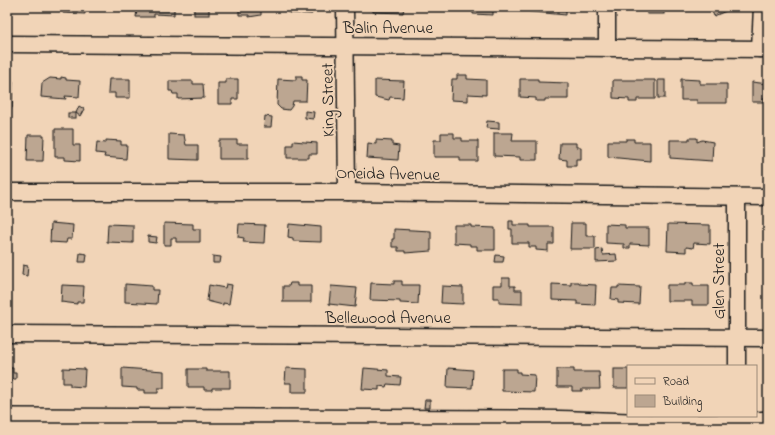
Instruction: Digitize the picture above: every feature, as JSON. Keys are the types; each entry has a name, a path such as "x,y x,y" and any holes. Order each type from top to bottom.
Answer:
{"main road":[{"path":"7,419 577,421 683,426"},
{"path":"649,428 768,422"}],"street":[{"name":"King Street","path":"345,7 347,192"},
{"path":"607,7 607,48"},
{"path":"762,7 764,49"},
{"name":"Balin Avenue","path":"7,44 764,49"},
{"name":"Oneida Avenue","path":"7,192 347,192 768,197"},
{"name":"Glen Street","path":"736,197 737,365"},
{"name":"Bellewood Avenue","path":"7,334 768,338"}],"building":[{"path":"7,7 11,7 11,15 7,15"},
{"path":"63,7 85,7 85,14 63,13"},
{"path":"128,7 174,7 174,15 154,14 154,17 136,17 137,9"},
{"path":"194,7 209,7 209,15 194,15"},
{"path":"239,7 261,7 261,15 249,17 249,15 239,15"},
{"path":"289,7 312,7 312,14 289,13"},
{"path":"373,7 404,7 403,13 373,12"},
{"path":"449,7 493,7 493,15 473,14 473,11 449,11"},
{"path":"523,7 566,7 566,15 523,11"},
{"path":"647,7 664,7 664,14 647,14"},
{"path":"710,7 730,7 731,9 714,16"},
{"path":"457,75 467,75 467,79 486,80 486,95 468,94 468,101 451,100 452,79 457,79"},
{"path":"296,76 302,76 302,80 307,80 306,101 293,101 289,110 281,109 277,105 278,79 296,80"},
{"path":"61,77 66,78 66,80 80,81 79,97 65,96 66,99 41,97 42,83 50,78 61,79"},
{"path":"109,79 130,79 130,98 115,98 115,93 108,93"},
{"path":"226,79 238,79 238,99 232,99 232,104 218,104 218,83 226,83"},
{"path":"520,79 538,79 538,82 568,83 568,99 545,99 545,101 536,101 536,98 520,97"},
{"path":"681,79 700,80 700,84 727,84 727,103 697,103 697,100 681,100"},
{"path":"375,80 404,81 403,98 390,97 389,100 375,97"},
{"path":"613,80 655,80 655,99 637,99 637,102 629,102 629,99 613,98"},
{"path":"658,80 665,80 665,98 658,98"},
{"path":"7,81 13,82 12,108 7,108"},
{"path":"169,81 193,81 193,84 203,84 204,98 178,99 178,94 173,94 172,91 169,91"},
{"path":"752,82 768,84 768,99 763,99 763,102 752,102"},
{"path":"79,106 84,109 80,116 76,113"},
{"path":"305,111 314,112 313,119 305,118"},
{"path":"68,113 76,113 76,118 68,118"},
{"path":"265,116 272,117 271,127 264,127"},
{"path":"487,121 499,122 499,129 486,128"},
{"path":"55,129 73,129 73,145 80,145 80,161 65,160 65,157 55,157"},
{"path":"441,133 454,133 454,138 462,138 462,141 478,141 478,161 460,161 460,157 434,157 434,140 441,140"},
{"path":"494,133 513,133 512,141 537,141 537,160 520,160 520,157 494,156"},
{"path":"169,134 184,135 186,145 198,145 198,160 169,159"},
{"path":"28,135 44,135 43,161 27,161"},
{"path":"689,138 697,138 697,142 702,140 713,142 712,161 670,158 670,140 689,140"},
{"path":"626,139 634,139 634,142 650,142 650,161 608,157 608,141 626,141"},
{"path":"106,140 121,141 121,145 127,145 126,159 104,157 105,154 96,153 97,142 106,143"},
{"path":"219,140 237,140 237,144 248,144 248,159 219,159"},
{"path":"376,140 392,141 392,145 399,146 398,160 367,158 368,143 376,144"},
{"path":"293,141 317,143 317,154 309,154 309,158 287,158 287,145 293,145"},
{"path":"560,143 576,143 576,147 581,147 581,159 576,159 576,166 567,166 567,160 559,159"},
{"path":"509,221 513,221 513,225 554,227 554,244 548,244 548,251 536,250 536,247 529,247 529,243 512,243 512,229 509,229"},
{"path":"51,223 73,225 72,239 67,239 66,243 50,242"},
{"path":"164,223 193,224 193,229 200,229 200,242 176,242 176,238 171,238 171,245 164,245"},
{"path":"571,223 586,223 586,236 595,236 595,249 570,249"},
{"path":"7,224 11,224 10,241 7,241"},
{"path":"108,224 133,225 133,243 107,242"},
{"path":"239,224 265,225 264,243 243,242 244,238 238,237"},
{"path":"289,224 321,227 321,242 293,241 293,238 288,237"},
{"path":"606,224 625,225 625,228 649,228 649,245 630,244 630,248 624,248 624,244 606,243"},
{"path":"668,224 710,225 710,244 694,243 693,248 686,247 686,252 667,251"},
{"path":"454,225 471,225 471,227 495,228 495,250 477,250 477,246 454,243"},
{"path":"394,229 431,231 431,251 405,253 405,251 398,251 398,247 392,247"},
{"path":"148,236 157,237 156,243 148,242"},
{"path":"602,249 603,255 616,254 617,261 596,262 596,250"},
{"path":"80,253 87,254 86,262 79,262"},
{"path":"496,255 504,256 503,262 495,262"},
{"path":"213,256 221,257 220,263 213,263"},
{"path":"23,265 28,266 27,276 22,275"},
{"path":"502,278 510,278 510,286 515,286 515,290 522,290 522,304 499,303 499,298 493,298 493,285 502,285"},
{"path":"394,281 402,281 402,285 419,285 418,304 400,303 400,301 370,300 371,283 394,284"},
{"path":"571,282 596,285 595,305 577,304 577,301 552,300 552,284 571,285"},
{"path":"290,283 297,283 297,286 311,286 311,302 283,302 283,286 289,286"},
{"path":"685,283 693,283 693,286 709,286 709,305 692,305 692,301 667,301 667,285 685,285"},
{"path":"125,284 152,286 152,290 158,290 157,304 125,302"},
{"path":"226,284 232,285 229,304 223,303 223,305 207,301 209,285 225,288"},
{"path":"62,285 84,286 83,302 77,302 77,304 61,302"},
{"path":"331,286 357,288 355,307 329,304"},
{"path":"442,286 463,287 463,304 441,303"},
{"path":"618,286 640,287 639,304 618,303 618,300 611,299 612,288 618,288"},
{"path":"7,368 13,368 13,373 16,373 16,379 12,379 12,382 7,382"},
{"path":"63,368 85,369 84,387 70,386 70,383 63,383"},
{"path":"122,368 164,371 164,388 158,388 158,393 145,393 145,390 122,387"},
{"path":"286,368 307,369 307,392 291,392 291,383 285,383"},
{"path":"364,368 388,370 388,376 401,377 400,385 387,384 386,387 379,386 379,390 362,389"},
{"path":"448,368 473,370 472,388 447,387"},
{"path":"188,369 230,371 230,388 212,388 212,390 204,390 204,387 188,387"},
{"path":"502,369 517,369 517,372 520,372 520,374 535,375 534,392 502,391"},
{"path":"557,369 574,369 574,372 599,372 600,389 582,389 582,391 572,391 572,387 557,387"},
{"path":"614,369 627,369 627,388 614,388"},
{"path":"425,400 430,400 430,408 424,408"}]}
